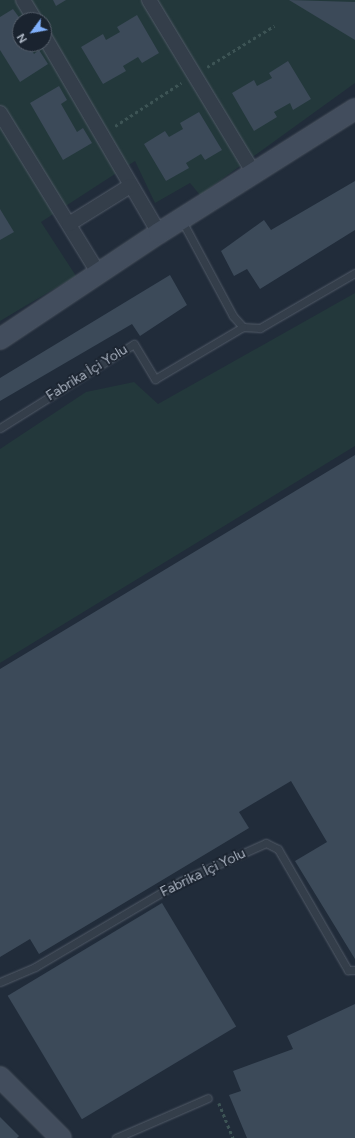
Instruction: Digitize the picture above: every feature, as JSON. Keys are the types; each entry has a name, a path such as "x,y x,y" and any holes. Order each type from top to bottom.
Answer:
{"main road":[{"path":"0,339 159,233 255,175 355,109"},
{"path":"0,1077 61,1138"}],"street":[{"path":"23,0 30,12"},
{"path":"149,0 255,175"},
{"path":"52,50 130,186 159,233"},
{"path":"0,113 99,274"},
{"path":"69,224 130,186"}],"lane":[{"path":"181,219 233,316 243,328"},
{"name":"Fabrika İçi Yolu","path":"0,428 134,344 155,380 243,328 260,328 355,273"},
{"name":"Fabrika İçi Yolu","path":"0,982 35,967 181,881 266,843 278,849 348,970 355,970"},
{"path":"116,1138 208,1098"}],"path":[{"path":"217,1098 233,1138"}],"green space":[{"path":"0,0 355,0 355,83 200,195 190,183 155,203 135,161 41,222 76,276 0,321"},
{"path":"355,293 355,446 0,663 0,449 86,392 134,382 158,404"}],"building":[{"path":"53,0 66,0 56,6"},
{"path":"289,0 355,2 355,40"},
{"path":"13,9 15,12 12,12 12,52 33,52 34,54 40,52 48,64 20,82 0,50 0,17"},
{"path":"137,15 159,53 142,63 138,57 123,66 126,71 103,84 81,47 103,34 106,40 120,32 117,27"},
{"path":"288,61 311,99 293,110 290,103 274,112 277,117 254,131 232,93 254,80 257,86 272,78 269,73"},
{"path":"59,86 67,100 61,104 77,132 83,128 92,143 63,160 30,103"},
{"path":"199,112 222,150 205,160 201,154 186,163 189,168 166,181 144,144 165,131 169,137 183,129 180,123"},
{"path":"355,181 355,230 260,289 247,269 234,276 221,251 264,220 271,230"},
{"path":"0,209 14,232 0,240"},
{"path":"170,275 187,305 140,336 132,324 0,401 0,378"},
{"path":"355,455 355,959 295,861 327,842 291,781 239,812 249,828 39,954 30,939 0,957 0,669"},
{"path":"162,903 236,1026 82,1119 8,996"},
{"path":"355,1004 355,1138 247,1138 229,1095 241,1091 233,1071 293,1049 287,1036"},
{"path":"0,1117 19,1136 17,1138 0,1138"}]}
